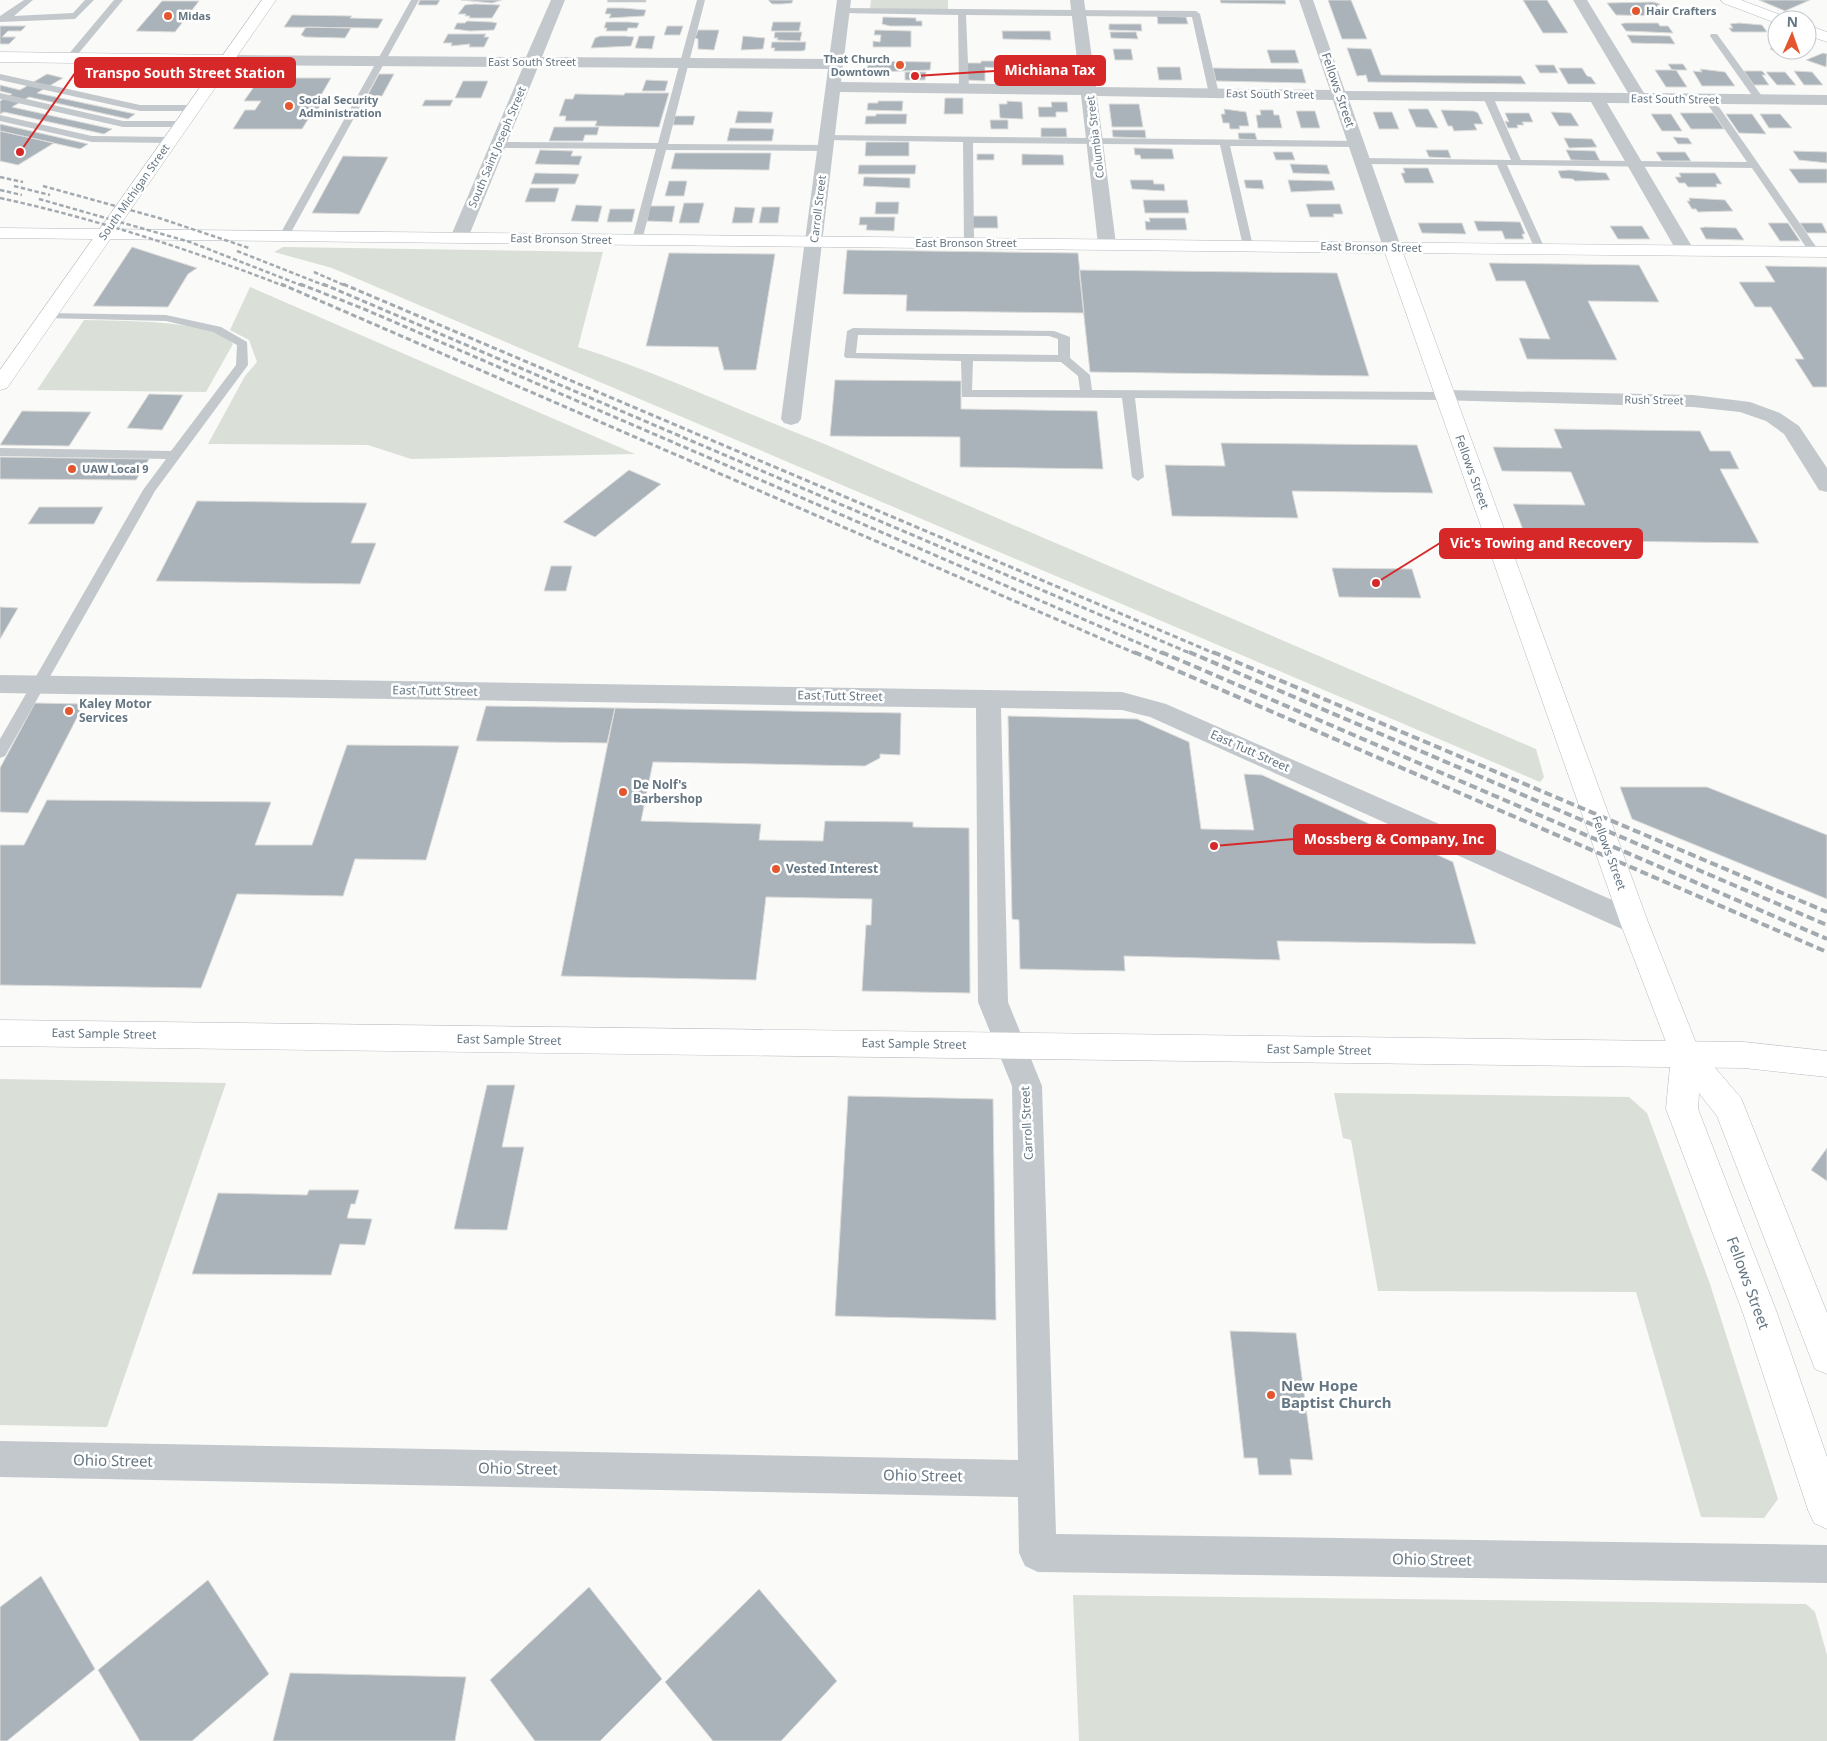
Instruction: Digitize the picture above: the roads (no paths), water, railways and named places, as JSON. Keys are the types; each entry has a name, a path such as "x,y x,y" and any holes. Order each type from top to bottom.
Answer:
{"street":[{"name":"South Michigan Street","path":"0,384 269,0"},
{"name":"South Saint Joseph Street","path":"459,238 558,0"},
{"name":"Fellows Street","path":"1306,0 1445,396 1634,922 1686,1055 1730,1108 1825,1346"},
{"path":"1580,0 1639,98"},
{"path":"1728,0 1767,15"},
{"name":"Carroll Street","path":"792,419 843,5"},
{"name":"Columbia Street","path":"1078,7 1108,244"},
{"path":"0,57 227,60"},
{"name":"East South Street","path":"227,60 836,64"},
{"name":"East South Street","path":"833,87 1069,89 1090,92 1214,94 1826,101"},
{"path":"1596,98 1685,250"},
{"name":"East Bronson Street","path":"0,233 1821,252"},
{"name":"Rush Street","path":"1445,396 1708,402 1743,406 1773,417 1792,430 1827,485"},
{"name":"East Tutt Street","path":"0,684 1122,701 1144,705 1634,922"},
{"name":"Carroll Street","path":"988,698 994,1002 1027,1086 1038,1553"},
{"name":"East Sample Street","path":"0,1033 1744,1055 1827,1064"},
{"path":"1744,1055 1827,1046"},
{"name":"Fellows Street","path":"1686,1055 1682,1109 1760,1313 1827,1510"},
{"name":"Ohio Street","path":"0,1459 1036,1479"},
{"name":"Ohio Street","path":"1038,1553 1827,1564"}],"lane":[{"path":"3,19 30,0"},
{"path":"3,19 76,16 90,0"},
{"path":"70,58 119,0"},
{"path":"284,236 415,0"},
{"path":"637,240 701,0"},
{"path":"843,5 962,12 1078,7 1196,14 1214,94"},
{"path":"962,12 964,88"},
{"path":"1714,36 1759,100"},
{"path":"0,77 140,108 193,108"},
{"path":"0,96 123,124 182,124"},
{"path":"1488,97 1518,163"},
{"path":"1709,99 1753,165 1821,252"},
{"path":"0,118 92,139 171,140"},
{"path":"498,144 662,146 968,139 1356,144"},
{"path":"968,139 969,243"},
{"path":"1224,142 1248,246"},
{"path":"1362,161 1753,165"},
{"path":"1501,162 1540,249"},
{"path":"0,752 149,490 242,365 243,344 217,329 166,318 48,316"},
{"path":"1064,360 1064,337 1050,332 853,331 850,356 1064,360 1084,375 1086,394"},
{"path":"967,357 966,394 1445,396"},
{"path":"1128,394 1138,477"},
{"path":"0,452 175,455"}],"railway":[{"path":"0,177 23,182"},
{"path":"14,186 50,195"},
{"path":"43,186 159,218 249,248"},
{"path":"0,190 22,195"},
{"path":"0,198 144,236 284,286"},
{"path":"39,199 190,242 303,286"},
{"path":"237,251 326,286"},
{"path":"314,272 346,286"},
{"path":"281,284 1137,654"},
{"path":"300,284 364,309 1164,654"},
{"path":"323,284 1192,654"},
{"path":"343,284 1216,654"},
{"path":"1134,652 1827,952"},
{"path":"1161,652 1827,939"},
{"path":"1189,652 1827,925"},
{"path":"1213,652 1827,912"}],"place":[{"name":"Hair Crafters","path":"1636,11"},
{"name":"Midas","path":"168,16"},
{"name":"That Church Downtown","path":"900,65"},
{"name":"Michiana Tax","path":"915,76"},
{"name":"Social Security Administration","path":"289,106"},
{"name":"Transpo South Street Station","path":"20,152"},
{"name":"UAW Local 9","path":"72,469"},
{"name":"Vic's Towing and Recovery","path":"1376,583"},
{"name":"Kaley Motor Services","path":"69,711"},
{"name":"De Nolf's Barbershop","path":"623,792"},
{"name":"Mossberg & Company, Inc","path":"1214,846"},
{"name":"Vested Interest","path":"776,869"},
{"name":"New Hope Baptist Church","path":"1271,1395"}]}
